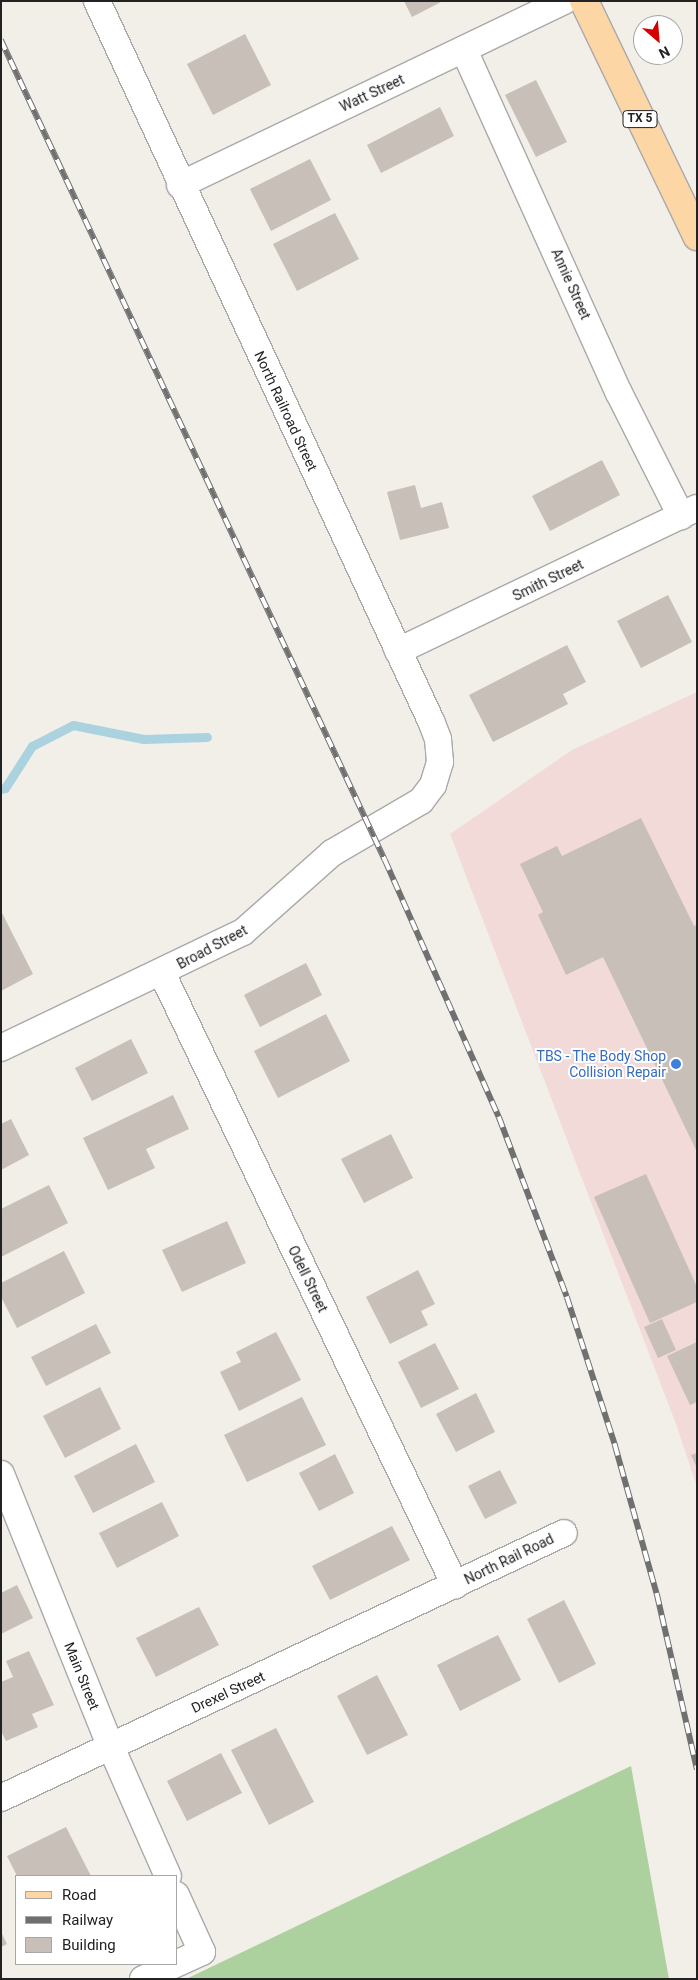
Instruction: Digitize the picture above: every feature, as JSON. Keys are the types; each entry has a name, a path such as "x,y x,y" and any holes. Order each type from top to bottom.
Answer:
{"main road":[{"name":"TX 5","path":"584,1 697,236"}],"street":[{"name":"North Railroad Street","path":"96,1 431,721 440,752 438,774 430,792 402,814"},
{"name":"Watt Street","path":"180,185 564,1"},
{"name":"Annie Street","path":"464,50 619,393 689,512"},
{"name":"Smith Street","path":"398,651 689,512"},
{"name":"Broad Street","path":"1,1048 162,973 243,932 332,853 402,814"},
{"name":"Odell Street","path":"162,973 455,1585"},
{"name":"Main Street","path":"1,1474 111,1747 168,1875"},
{"name":"North Rail Road","path":"455,1585 564,1533"},
{"name":"Drexel Street","path":"1,1798 455,1585"},
{"path":"178,1899 202,1952 178,1963"},
{"path":"143,1979 174,1965"}],"shaded area":[{"path":"697,692 697,1487 676,1424 450,834 572,750"}],"green space":[{"path":"631,1766 669,1979 186,1979"}],"building":[{"path":"404,1 443,1 412,17"},
{"path":"245,34 271,85 213,115 187,64"},
{"path":"536,80 567,142 536,157 505,95"},
{"path":"440,107 454,136 381,173 367,145"},
{"path":"310,159 331,200 271,231 250,189"},
{"path":"335,213 359,259 297,291 273,244"},
{"path":"602,460 620,495 550,531 532,496"},
{"path":"415,485 421,508 442,502 449,528 400,540 387,492"},
{"path":"668,595 692,642 641,668 617,621"},
{"path":"567,645 586,682 563,694 568,704 493,742 469,695"},
{"name":"TBS - The Body Shop Collision Repair","path":"641,818 694,926 697,925 697,1152 603,957 566,975 538,915 543,912 520,864 557,846 562,856"},
{"path":"1,911 33,974 1,991"},
{"path":"306,963 322,995 260,1027 244,995"},
{"path":"326,1014 350,1061 278,1098 254,1051"},
{"path":"131,1039 148,1073 92,1101 75,1068"},
{"path":"173,1095 189,1129 146,1149 155,1168 108,1190 83,1138"},
{"path":"11,1119 29,1155 1,1170 1,1124"},
{"path":"391,1134 413,1178 364,1203 341,1159"},
{"path":"646,1174 697,1287 697,1302 650,1323 594,1197"},
{"path":"49,1185 68,1223 1,1257 1,1209"},
{"path":"227,1221 246,1263 182,1292 162,1250"},
{"path":"64,1251 85,1293 17,1328 1,1297 1,1283"},
{"path":"418,1270 435,1304 421,1311 428,1325 390,1344 366,1297"},
{"path":"662,1319 676,1350 658,1358 644,1327"},
{"path":"96,1324 111,1353 46,1386 31,1357"},
{"path":"276,1332 301,1380 239,1411 220,1372 241,1362 236,1352"},
{"path":"697,1342 697,1402 690,1405 667,1356"},
{"path":"435,1343 459,1389 421,1408 398,1362"},
{"path":"100,1387 121,1429 65,1458 43,1416"},
{"path":"476,1393 495,1432 456,1452 436,1414"},
{"path":"302,1397 326,1445 247,1482 224,1435"},
{"path":"136,1444 155,1482 93,1513 74,1476"},
{"path":"697,1453 697,1468 691,1455"},
{"path":"335,1454 354,1493 319,1511 299,1473"},
{"path":"500,1470 517,1503 485,1519 468,1486"},
{"path":"162,1502 179,1536 117,1568 99,1533"},
{"path":"392,1526 410,1560 330,1600 312,1566"},
{"path":"17,1585 33,1618 1,1634 1,1593"},
{"path":"564,1600 596,1664 559,1683 527,1619"},
{"path":"199,1607 219,1645 156,1677 136,1638"},
{"path":"498,1635 521,1680 460,1711 437,1665"},
{"path":"29,1651 54,1705 32,1714 38,1727 6,1741 1,1731 1,1682 13,1677 6,1661"},
{"path":"377,1675 408,1735 367,1755 337,1696"},
{"path":"276,1728 314,1802 269,1825 231,1750"},
{"path":"221,1753 242,1793 187,1821 167,1781"},
{"path":"66,1827 90,1875 16,1875 7,1856"},
{"path":"1,1932 7,1944 1,1947"}],"waterway":[{"path":"1,789 5,788 32,746 73,725 144,739 207,737"}],"railway":[{"path":"1,40 385,860 499,1117 567,1297 615,1445 657,1594 697,1769"}],"place":[{"name":"TBS - The Body Shop Collision Repair","path":"676,1064"}]}
